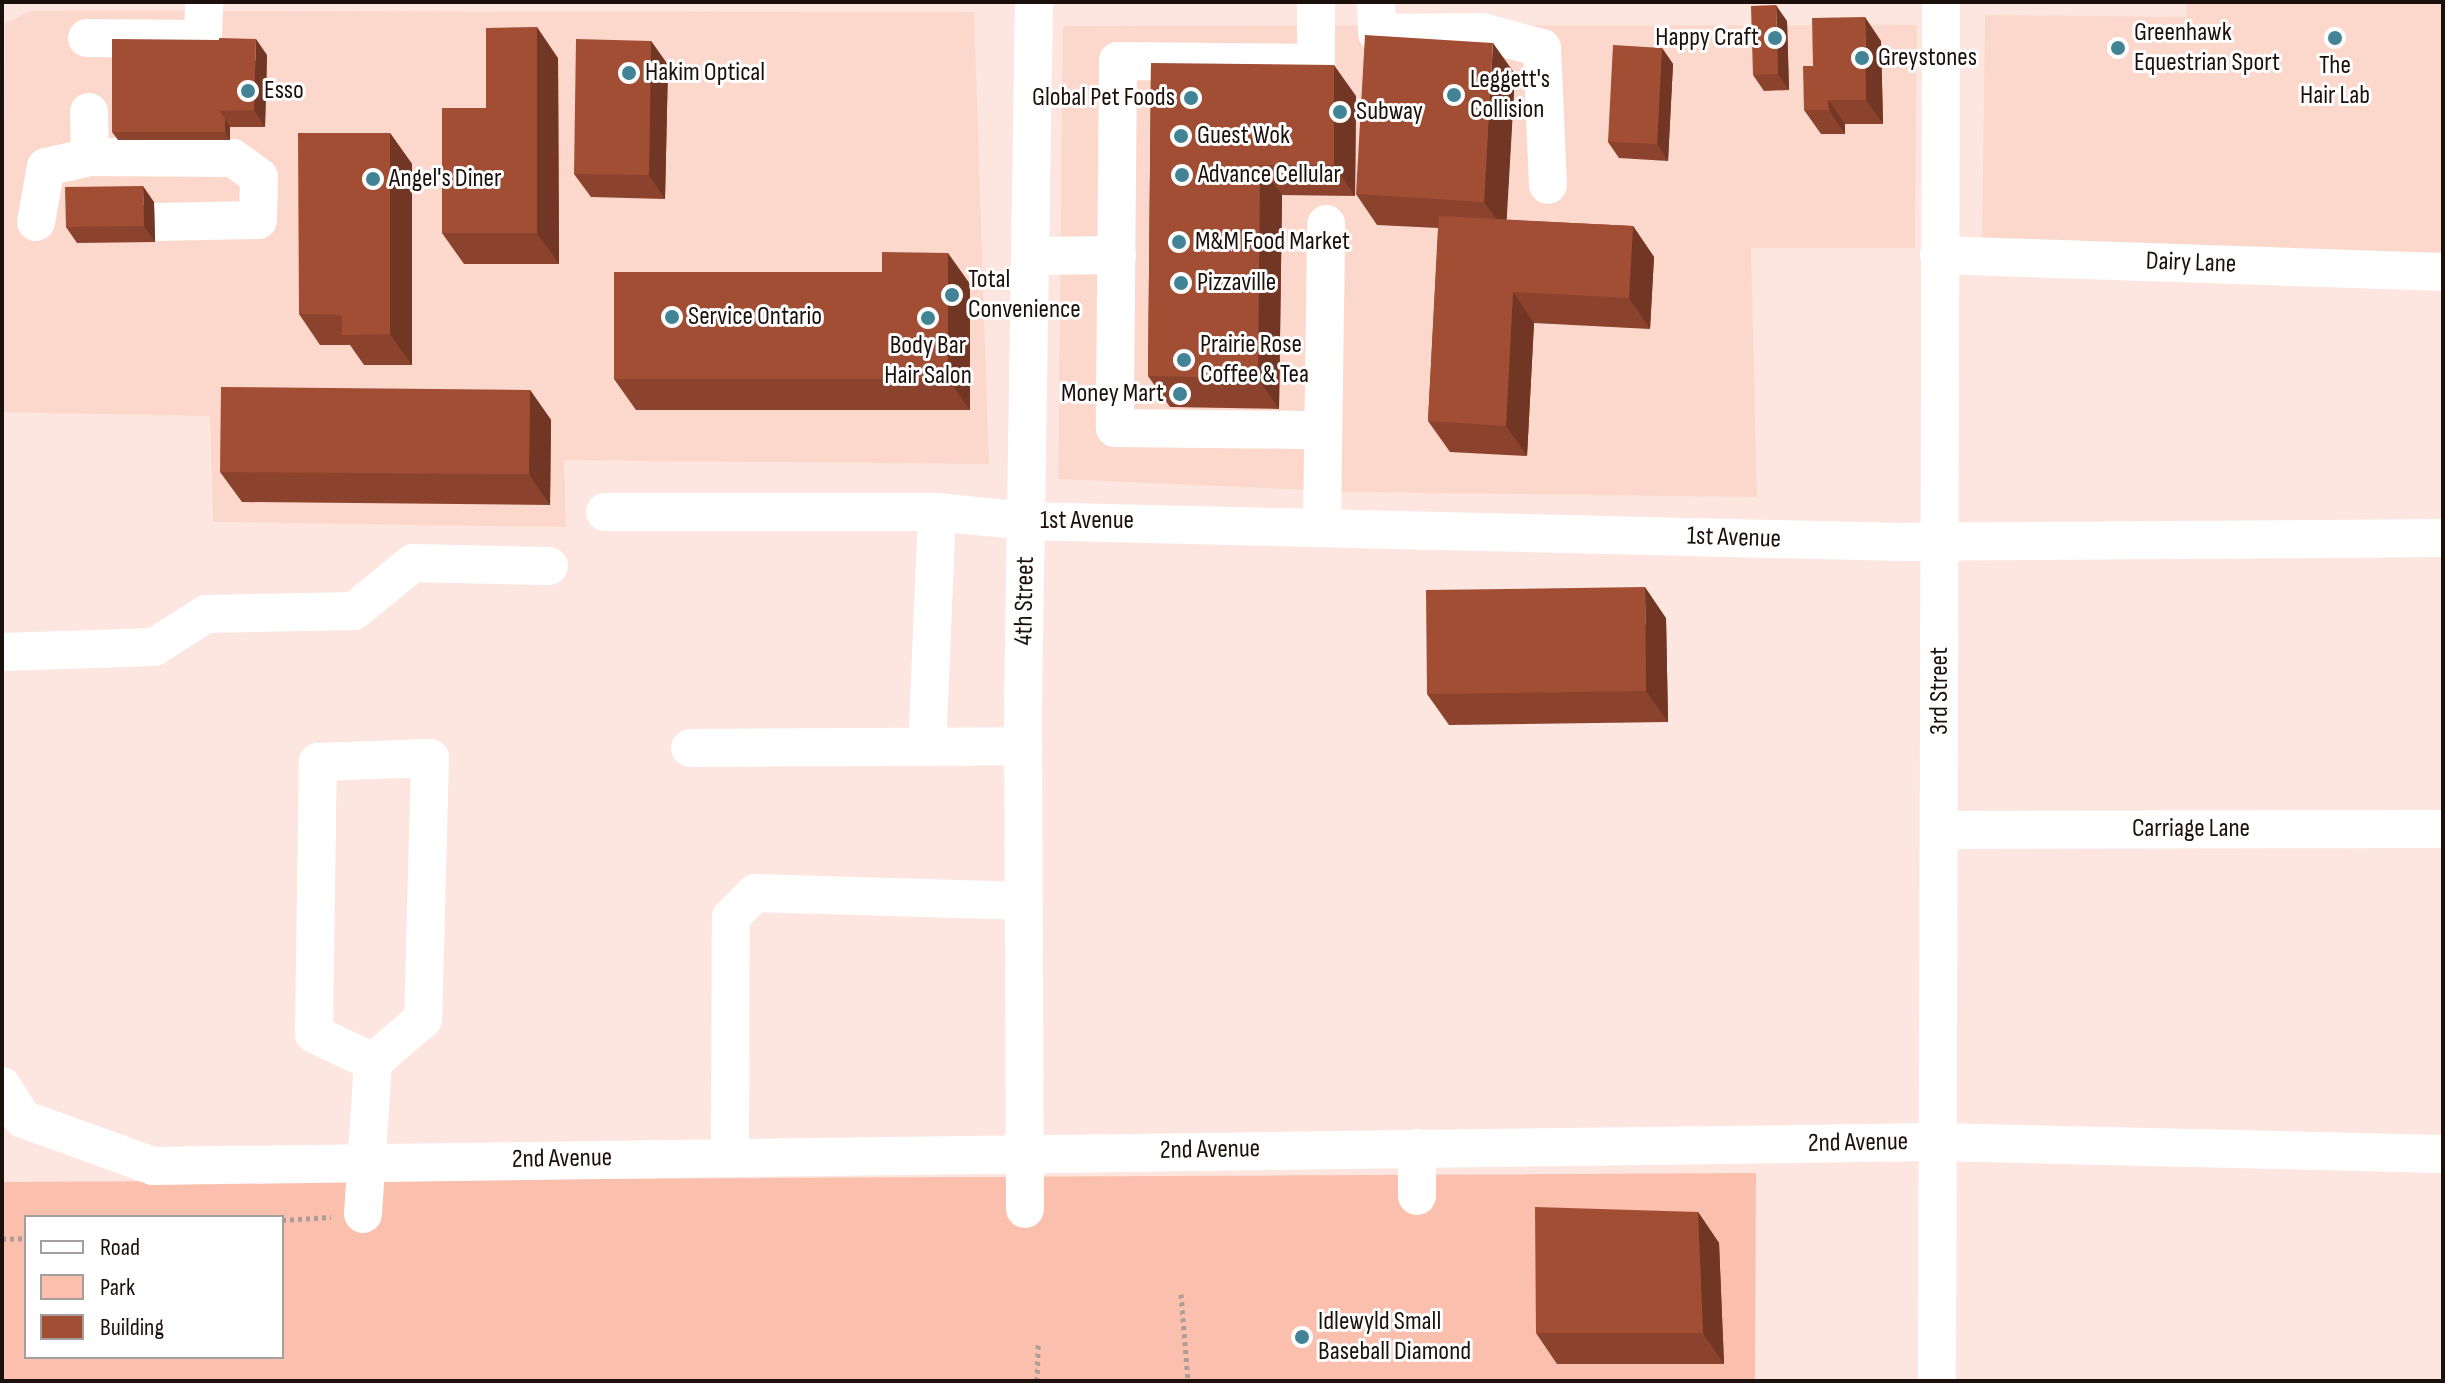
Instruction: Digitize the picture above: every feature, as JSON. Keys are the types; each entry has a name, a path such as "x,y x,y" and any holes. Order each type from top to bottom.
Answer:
{"street":[{"name":"4th Street","path":"1025,1209 1022,1152 1023,746 1034,2"},
{"path":"1316,2 1316,63 1118,61 1115,428 1323,430"},
{"path":"1376,2 1377,33 1480,17 1542,48 1548,185"},
{"name":"3rd Street","path":"1937,1381 1941,2"},
{"path":"87,38 157,43 204,29"},
{"path":"89,112 90,157"},
{"path":"77,223 19,222 46,167 90,157 160,149 205,149 233,158 259,177 258,220 154,222"},
{"path":"1322,526 1326,224"},
{"path":"1030,256 1117,255"},
{"name":"Dairy Lane","path":"1939,255 2443,272"},
{"name":"1st Avenue","path":"605,512 937,512 1026,521 1941,543 2443,538"},
{"path":"927,747 937,512"},
{"path":"2,652 154,647 206,614 354,611 413,563 549,566"},
{"path":"690,748 1023,746"},
{"path":"363,1214 364,1162 373,1062 423,1019 430,758 318,762 314,1034 373,1062"},
{"name":"Carriage Lane","path":"1939,830 2443,829"},
{"path":"730,1157 731,917 755,893 1023,901"},
{"name":"2nd Avenue","path":"2,1086 23,1119 153,1166 1937,1142 2443,1154"},
{"path":"1417,1148 1417,1196"}],"path":[{"path":"284,1220 363,1214"},
{"path":"2,1239 24,1238"},
{"path":"1181,1294 1188,1381"},
{"path":"1037,1381 1038,1344"}],"shaded area":[{"path":"2187,2 2443,2 2443,259 1982,248 1985,15 2186,17"},
{"path":"31,11 974,12 989,464 564,460 566,527 213,522 210,416 2,412 5,24"},
{"path":"1917,25 1915,248 1751,248 1757,497 1356,492 1058,479 1063,26"}],"green space":[{"path":"1756,1173 1755,1381 2,1381 2,1182"}],"building":[{"path":"1776,5 1778,74 1753,75 1751,6"},
{"path":"1865,17 1866,100 1828,100 1829,110 1804,110 1803,66 1813,66 1812,18"},
{"path":"537,27 537,233 442,233 442,108 486,108 486,28"},
{"path":"1365,35 1493,43 1484,202 1356,194"},
{"path":"219,38 256,39 254,110 219,111"},
{"path":"112,39 219,40 219,111 225,119 225,132 112,132"},
{"path":"576,39 651,41 649,175 574,174"},
{"path":"1613,45 1662,48 1657,144 1608,142"},
{"path":"1151,63 1334,65 1334,165 1260,165 1258,378 1148,376"},
{"path":"298,133 390,133 390,334 342,335 342,315 299,314"},
{"path":"143,186 144,226 66,227 65,187"},
{"path":"1439,216 1633,226 1629,298 1513,292 1506,426 1428,421"},
{"path":"882,252 948,253 948,379 614,379 614,272 882,272"},
{"path":"221,387 530,390 529,474 220,472"},
{"path":"1645,587 1646,691 1427,694 1426,590"},
{"path":"1535,1207 1698,1212 1703,1333 1536,1333"}],"place":[{"name":"Happy Craft","path":"1775,38"},
{"name":"The Hair Lab","path":"2335,38"},
{"name":"Greenhawk Equestrian Sport","path":"2118,48"},
{"name":"Greystones","path":"1862,58"},
{"name":"Hakim Optical","path":"629,73"},
{"name":"Esso","path":"248,91"},
{"name":"Leggett's Collision","path":"1454,95"},
{"name":"Global Pet Foods","path":"1191,98"},
{"name":"Subway","path":"1340,112"},
{"name":"Guest Wok","path":"1181,136"},
{"name":"Advance Cellular","path":"1182,175"},
{"name":"Angel's Diner","path":"373,179"},
{"name":"M&M Food Market","path":"1179,242"},
{"name":"Pizzaville","path":"1181,283"},
{"name":"Total Convenience","path":"952,295"},
{"name":"Service Ontario","path":"672,317"},
{"name":"Body Bar Hair Salon","path":"928,318"},
{"name":"Prairie Rose Coffee & Tea","path":"1184,360"},
{"name":"Money Mart","path":"1180,394"},
{"name":"Idlewyld Small Baseball Diamond","path":"1302,1337"}]}
